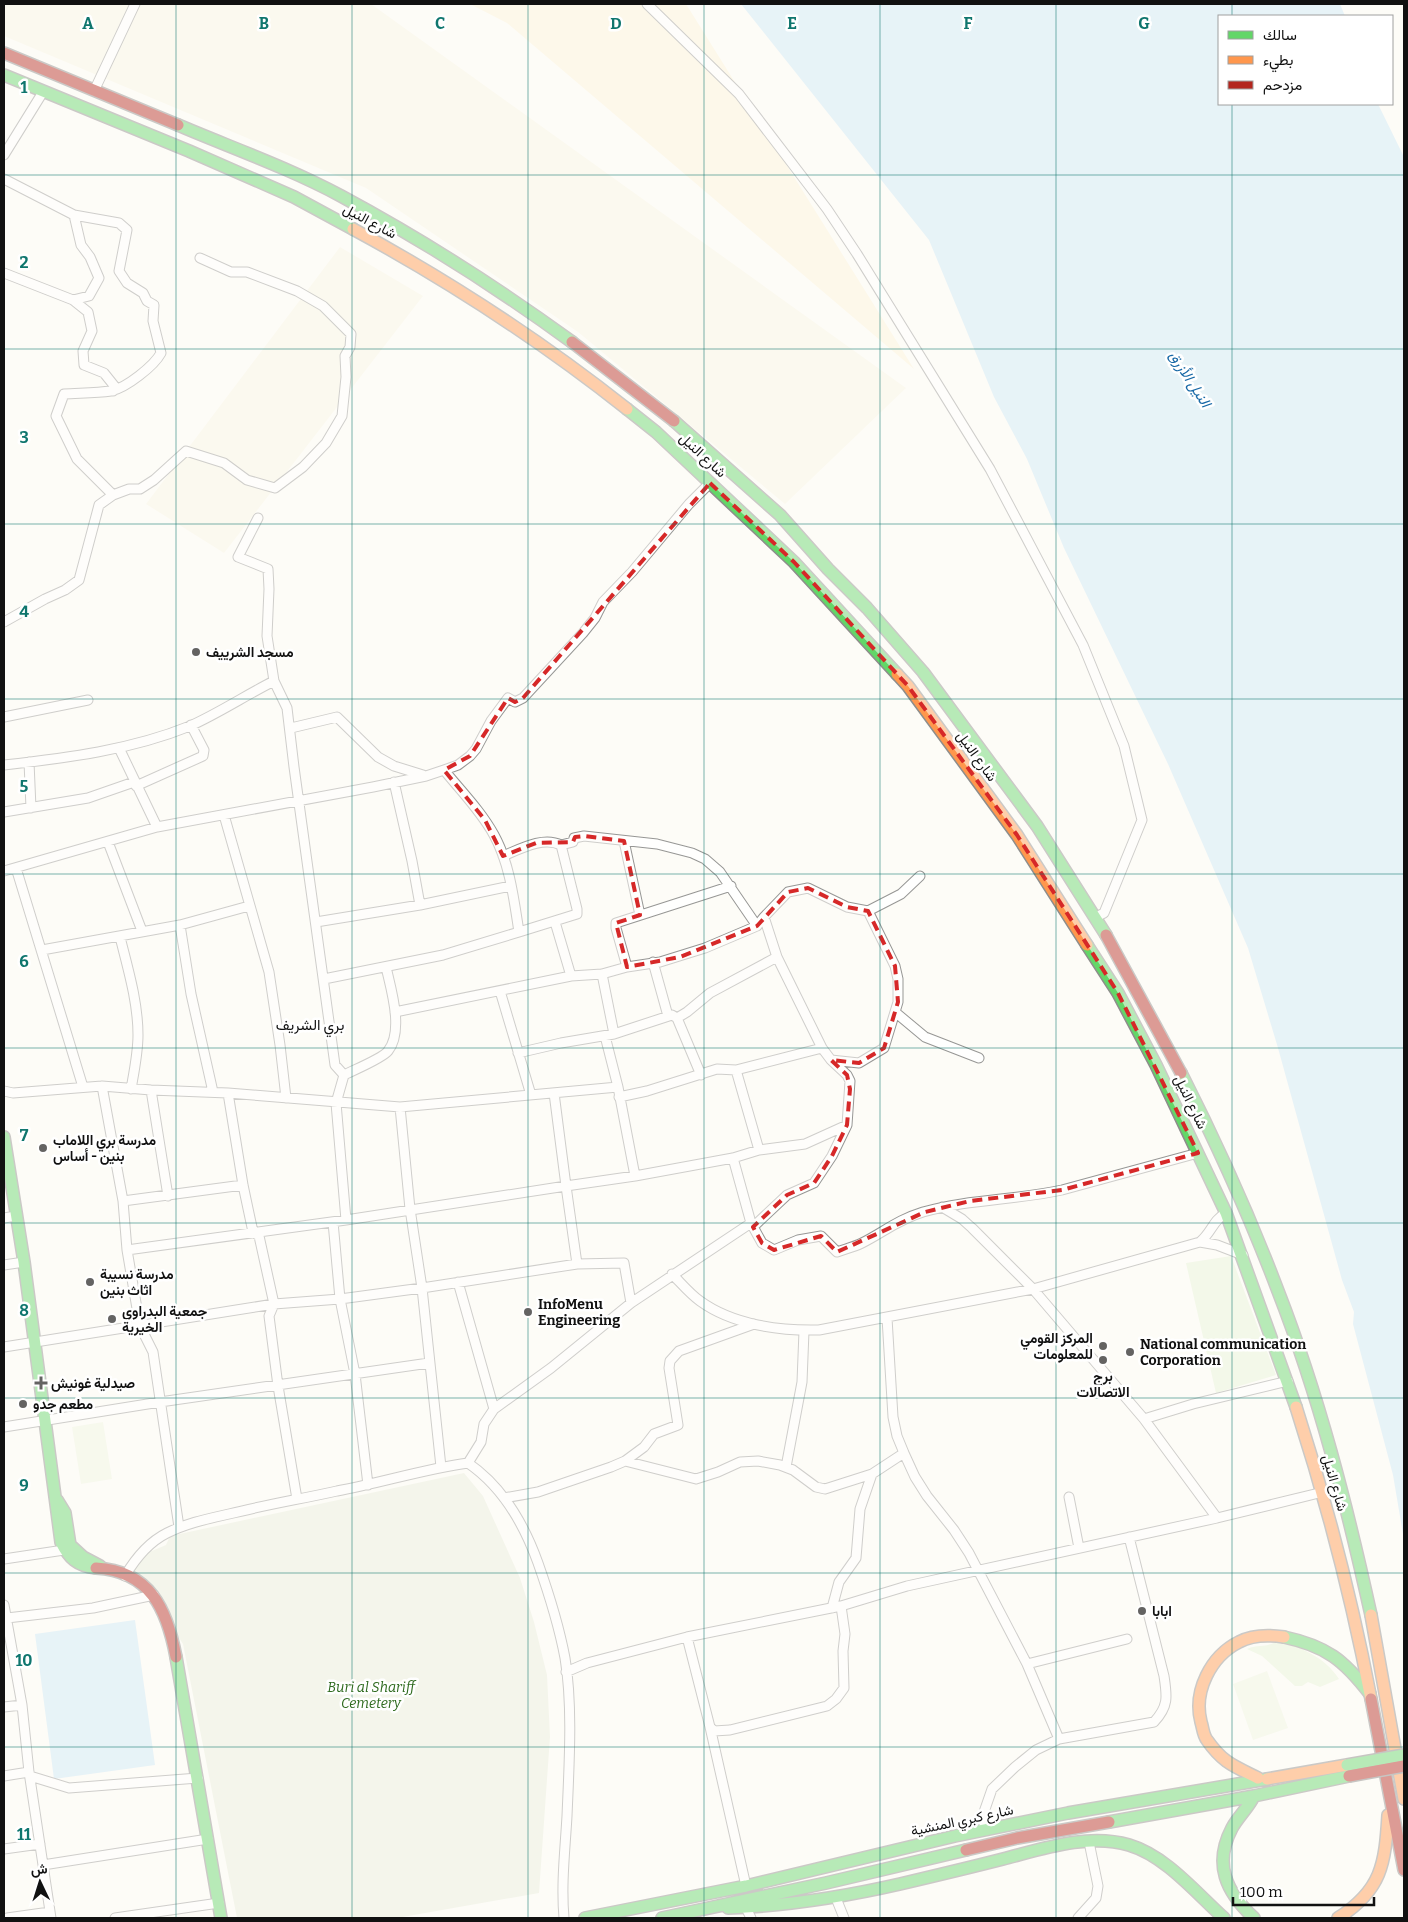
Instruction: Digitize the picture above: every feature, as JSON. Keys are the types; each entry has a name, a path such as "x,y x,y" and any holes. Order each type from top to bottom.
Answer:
{"main road":[{"name":"شارع النيل","path":"4,53 298,175 341,196 463,267 510,297 634,388 718,458 789,524 923,672 1037,826 1096,917 1165,1042 1220,1151 1254,1230 1295,1339 1331,1450 1348,1512 1372,1623 1404,1799"},
{"name":"شارع النيل","path":"4,75 253,178 317,209 396,252 498,314 588,378 656,432 794,562 908,686 1037,864 1118,993 1156,1065 1226,1213 1288,1381 1323,1492 1357,1626 1404,1870"},
{"path":"773,541 780,538 789,524"},
{"path":"794,562 797,552 810,548"},
{"path":"1017,835 1026,836 1035,830 1037,826"},
{"path":"1037,864 1042,857 1051,854 1056,855"},
{"path":"4,1137 36,1343 61,1542 64,1550 76,1563 87,1567 103,1568"},
{"path":"56,1498 65,1513 70,1545 103,1568 141,1584 154,1595 168,1624 198,1778 222,1918"},
{"path":"1264,1779 1242,1773 1224,1762 1210,1748 1202,1731 1198,1711 1199,1694 1204,1678 1213,1662 1225,1650 1240,1641 1257,1635 1282,1634 1297,1638 1331,1654 1348,1667 1371,1694"},
{"path":"1348,1771 1404,1755"},
{"path":"1348,1771 1404,1766"},
{"name":"شارع كبري المنشية","path":"585,1918 746,1886 984,1830 1068,1813 1264,1779 1348,1771"},
{"name":"شارع كبري المنشية","path":"662,1918 709,1909 1017,1838 1254,1796 1348,1771"},
{"path":"1254,1796 1248,1809 1232,1827 1224,1849 1222,1864 1230,1892 1242,1908 1254,1918"},
{"path":"1338,1918 1356,1908 1369,1894 1379,1876 1385,1848 1390,1797"},
{"path":"709,1909 748,1913 764,1908 836,1898 1029,1853 1089,1842 1116,1841 1145,1850 1224,1918"}],"street":[{"path":"94,91 135,4"},
{"path":"647,4 740,94 832,216 990,469 1083,645 1124,746 1142,820 1104,913 1096,917"},
{"path":"4,155 43,92"},
{"path":"4,179 74,215 119,224 127,230 119,271 127,283 143,293 147,301 154,305 153,321 161,353 158,358 134,379 113,391 64,394 56,416 77,459 113,495"},
{"path":"73,300 89,296 99,278 90,257 81,245 74,215"},
{"path":"4,622 65,590 79,580 100,505 113,495 129,489 140,489 154,480 186,451 224,463 247,480 275,488 303,467 326,443 342,416 346,377 345,356 350,347 351,334 323,306 296,291 247,272 230,272 200,258"},
{"path":"4,273 73,300 88,312 92,331 83,351 84,365 104,373 116,388 113,391"},
{"path":"4,871 157,827 426,776 458,765 476,749 490,721 508,698 515,702 523,698 583,633 595,618 603,602 632,572 689,504 710,483"},
{"path":"258,518 238,557 268,569 267,636 274,681 284,700 291,728 299,801 335,1065 344,1075"},
{"path":"4,765 119,748 191,725 274,681"},
{"path":"4,716 88,700"},
{"path":"291,728 337,717 378,757 394,766 426,776"},
{"path":"4,812 88,798 135,784 203,756 204,750 191,725"},
{"path":"119,748 157,827"},
{"path":"29,762 31,808"},
{"path":"444,770 485,820 494,835 503,856 511,886 519,932"},
{"path":"394,782 420,905"},
{"path":"224,815 249,906 270,972 286,1098"},
{"path":"503,856 536,843 554,842 561,845 573,842 574,838 577,837 597,837 657,844 692,853 705,859 720,872 757,926"},
{"path":"624,841 640,915"},
{"path":"108,842 142,931"},
{"path":"324,979 443,955 576,916 578,912 561,845"},
{"path":"16,868 83,1087"},
{"path":"395,1012 571,976 602,974 627,967 680,957 757,926 788,892 808,888 847,907 868,911 901,894 920,876"},
{"path":"316,922 420,905 511,886"},
{"path":"627,967 616,923 731,886"},
{"path":"42,950 180,925 249,906"},
{"path":"831,1060 859,1063 884,1048 898,1002 896,966 868,911"},
{"path":"468,1463 481,1442 484,1424 494,1409 551,1368 631,1303 672,1274 752,1225 787,1195 814,1182 832,1156 846,1125 850,1081 848,1074 831,1060 822,1048 777,957 764,917"},
{"path":"555,922 571,976"},
{"path":"180,925 191,994 213,1092"},
{"path":"120,937 137,1015 138,1037 131,1089"},
{"path":"518,1053 609,1035 687,1012 710,993 777,957"},
{"path":"653,962 673,1017 701,1074"},
{"path":"346,1220 336,1103 344,1075 388,1052 395,1038 395,1012 386,967"},
{"path":"602,974 619,1098 635,1176"},
{"path":"500,991 531,1095"},
{"path":"895,1012 925,1037 980,1058"},
{"path":"619,1098 717,1069 736,1070 822,1048"},
{"path":"736,1070 759,1150"},
{"path":"102,1086 123,1202 127,1250 140,1326 153,1352 179,1527"},
{"path":"4,1098 8,1092 102,1086 228,1093 400,1107 618,1087"},
{"path":"151,1090 168,1196"},
{"path":"228,1093 243,1185 253,1232 259,1236 274,1304 269,1316 278,1386 297,1499"},
{"path":"554,1093 577,1264"},
{"path":"400,1107 410,1210 422,1288 441,1467"},
{"path":"127,1250 333,1222 635,1176 733,1158 759,1150 805,1144 846,1125"},
{"path":"733,1158 752,1225 762,1243 774,1250 798,1240 821,1236 837,1252 862,1243 907,1217 942,1207 970,1201 1055,1192 1198,1153"},
{"path":"123,1202 243,1185"},
{"path":"942,1207 962,1219 972,1228 1033,1289 1144,1419 1217,1518"},
{"path":"1200,1242 1212,1229 1217,1218 1226,1213"},
{"path":"4,1218 16,1216"},
{"path":"333,1222 340,1299 355,1374 368,1485"},
{"path":"672,1274 699,1300 710,1307 754,1324 804,1331 835,1328 1033,1289 1200,1242 1216,1245 1242,1255"},
{"path":"4,1265 24,1262"},
{"path":"4,1347 274,1304 340,1299 577,1264 624,1263 631,1303"},
{"path":"458,1282 494,1409"},
{"path":"887,1318 893,1417 897,1436 915,1477 927,1496 962,1541 1027,1664 1059,1739"},
{"path":"504,1498 538,1492 625,1461 644,1447 654,1434 678,1425 669,1368 670,1361 678,1351 754,1324"},
{"path":"786,1467 802,1382 804,1331"},
{"path":"4,1427 429,1363"},
{"path":"1144,1419 1193,1404 1288,1381"},
{"path":"625,1461 696,1480 740,1462 758,1461 786,1467 816,1487 825,1489 872,1474 904,1453"},
{"path":"125,1576 140,1555 165,1534 185,1524 368,1485 441,1467 468,1463 488,1478 519,1518 529,1538 546,1585 563,1650 566,1672 569,1746 563,1870 564,1918"},
{"path":"710,1727 714,1731 730,1730 827,1706 836,1700 844,1688 843,1651 846,1634 837,1607 839,1582 856,1558 860,1509 872,1474"},
{"path":"566,1672 588,1663 687,1637 837,1607 907,1586 1217,1518 1323,1492"},
{"path":"1069,1497 1080,1548"},
{"path":"984,1830 984,1812 992,1790 1015,1767 1036,1750 1059,1739 1154,1722 1162,1713 1167,1696 1164,1676 1129,1537"},
{"path":"4,1558 64,1550"},
{"path":"6,1618 93,1608 154,1595"},
{"path":"4,1606 7,1633 22,1705 29,1774 50,1915 7,1918"},
{"path":"687,1637 710,1727 746,1886"},
{"path":"1027,1664 1127,1639"},
{"path":"4,1707 22,1705"},
{"path":"4,1776 29,1774 69,1788 198,1778"},
{"path":"43,1865 208,1839"},
{"path":"1078,1918 1096,1898 1098,1886 1089,1842"},
{"path":"4,1849 40,1844"},
{"path":"836,1898 844,1918"},
{"path":"115,1918 219,1903"}],"highlighted area":[{"path":"710,483 794,562 908,686 1017,835 1118,993 1198,1153 1062,1190 970,1201 925,1212 837,1252 821,1236 774,1250 762,1243 753,1227 787,1195 814,1183 832,1156 847,1125 850,1089 847,1075 831,1060 859,1063 884,1048 898,1002 895,966 868,911 847,907 808,888 788,892 757,926 680,957 627,967 616,923 640,915 624,841 584,836 575,837 573,842 536,843 503,856 485,820 444,770 470,756 508,698 515,702 523,698"}],"shaded area":[{"path":"4,4 371,4 906,388 785,504 578,332 366,188 4,36"},
{"path":"340,247 423,296 224,553 146,504"}],"green space":[{"path":"1231,1256 1276,1375 1216,1393 1186,1263"},
{"path":"103,1422 112,1479 81,1484 72,1427"},
{"name":"Buri al Shariff Cemetery","path":"464,1473 483,1496 520,1578 534,1622 547,1675 550,1737 539,1893 397,1918 237,1918 183,1644 128,1561 166,1545 170,1536"},
{"path":"1279,1640 1305,1650 1320,1659 1339,1679 1320,1687 1308,1682 1302,1686 1295,1686 1262,1656 1247,1649"},
{"path":"1267,1671 1288,1728 1253,1740 1233,1684"}],"sand":[{"path":"470,4 686,4 914,369 507,23"}],"water":[{"name":"النيل الأزرق","path":"741,4 1340,4 1345,15 1218,15 1218,105 1378,105 1404,157 1404,1540 1393,1475 1353,1324 1354,1312 1342,1280 1278,1048 1248,948 1168,764 1064,548 1027,459 994,397 929,240"},
{"path":"135,1620 155,1765 54,1779 35,1634"}],"traffic: fast":[{"path":"4,75 189,151 294,197 353,229"},
{"path":"178,125 301,176 371,212 459,265 516,302 572,342"},
{"path":"627,409 656,432 794,562 897,674"},
{"path":"674,421 780,515 828,569 867,608 923,672 1037,826 1106,935"},
{"path":"1087,945 1118,993 1156,1065 1226,1213 1296,1407"},
{"path":"1181,1073 1244,1208 1293,1331 1331,1451 1371,1615"},
{"path":"4,1137 24,1262 61,1542 67,1553 74,1560 96,1568"},
{"path":"57,1500 65,1513 70,1545 83,1557 100,1566"},
{"path":"1284,1637 1312,1645 1333,1656 1352,1672 1370,1694"},
{"path":"176,1657 221,1918"},
{"path":"1347,1765 1404,1755"},
{"path":"1109,1822 1254,1796 1349,1776"},
{"path":"585,1918 746,1886 955,1836 1068,1813 1267,1779"},
{"path":"1254,1796 1232,1828 1223,1854 1225,1877 1230,1888 1236,1898 1254,1918"},
{"path":"728,1908 793,1903 857,1893 1049,1847 1098,1841 1129,1845 1143,1850 1180,1876 1224,1918"},
{"path":"662,1918 826,1883 966,1850"}],"traffic: slow":[{"path":"353,229 494,313 627,409"},
{"path":"897,674 908,686 1017,835 1087,945"},
{"path":"1296,1407 1338,1552 1356,1625 1371,1699"},
{"path":"1371,1615 1404,1799"},
{"path":"1258,1778 1224,1759 1207,1740 1199,1710 1202,1687 1213,1665 1229,1648 1239,1642 1255,1637 1284,1637"},
{"path":"1267,1779 1347,1765"},
{"path":"1338,1918 1353,1908 1364,1897 1378,1874 1385,1848 1388,1815"}],"traffic: jam":[{"path":"4,53 178,125"},
{"path":"572,342 674,421"},
{"path":"1106,935 1181,1073"},
{"path":"96,1568 130,1576 143,1585 153,1596 167,1623 176,1657"},
{"path":"1371,1699 1404,1870"},
{"path":"1349,1776 1404,1766"},
{"path":"966,1850 1017,1838 1109,1822"}],"place":[{"name":"مسجد الشرييف","path":"196,652"},
{"name":"مدرسة بري اللاماب بنين - أساس","path":"43,1148"},
{"name":"مدرسة نسيبة اثاث بنين","path":"90,1282"},
{"name":"InfoMenu Engineering","path":"528,1312"},
{"name":"جمعية البدراوي الخيرية","path":"112,1319"},
{"name":"المركز القومي للمعلومات","path":"1103,1346"},
{"name":"National communication Corporation","path":"1130,1352"},
{"name":"برج الاتصالات","path":"1103,1360"},
{"name":"صيدلية غونيش","path":"41,1383"},
{"name":"مطعم جدو","path":"23,1404"},
{"name":"ابابا","path":"1142,1611"}],"district":[{"name":"بري الشريف","path":"310,1025"}]}
